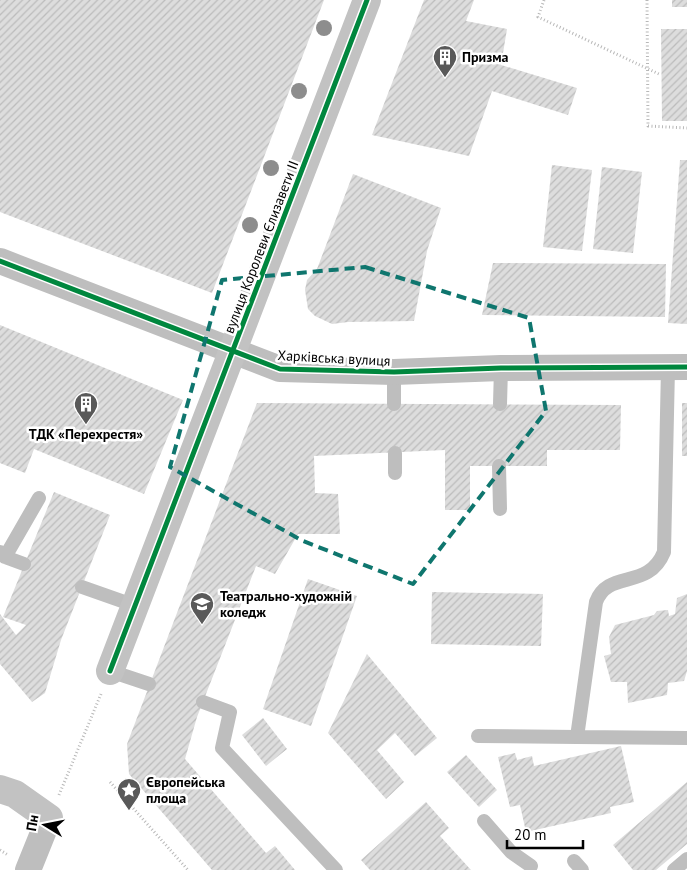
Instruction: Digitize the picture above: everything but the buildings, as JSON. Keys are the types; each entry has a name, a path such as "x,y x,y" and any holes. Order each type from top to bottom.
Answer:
{"street":[{"name":"вулиця Королеви Єлизавети ІІ","path":"110,670 367,0"},
{"name":"Харківська вулиця","path":"0,261 280,369 394,372 501,368 677,368"},
{"path":"0,788 16,794 49,818 28,870"}],"lane":[{"path":"500,404 501,368"},
{"path":"577,737 596,602 600,592 608,586 651,572 659,564 664,552 677,368"},
{"path":"394,372 394,404"},
{"path":"395,453 395,472"},
{"path":"500,466 500,509"},
{"path":"24,564 2,555 39,498"},
{"path":"82,586 136,606"},
{"path":"110,670 149,684"},
{"path":"203,702 230,712 222,748 336,870"},
{"path":"478,736 687,738"},
{"path":"484,821 511,852 531,869"},
{"path":"674,870 687,859"}],"path":[{"path":"544,0 538,17 661,75"},
{"path":"647,0 646,67 648,126 687,128"},
{"path":"49,818 110,670"},
{"path":"110,782 188,870"}],"highlighted area":[{"path":"365,267 529,318 546,411 413,584 303,541 170,467 222,280"}],"cycle path":[{"path":"110,671 367,0"},
{"path":"0,261 280,369 394,372 501,368 687,367"}],"place":[{"name":"Призма","path":"445,78"},
{"name":"ТДК «Перехрестя»","path":"86,425"},
{"name":"Театрально-художній коледж","path":"202,625"},
{"name":"Європейська площа","path":"129,811"}]}
